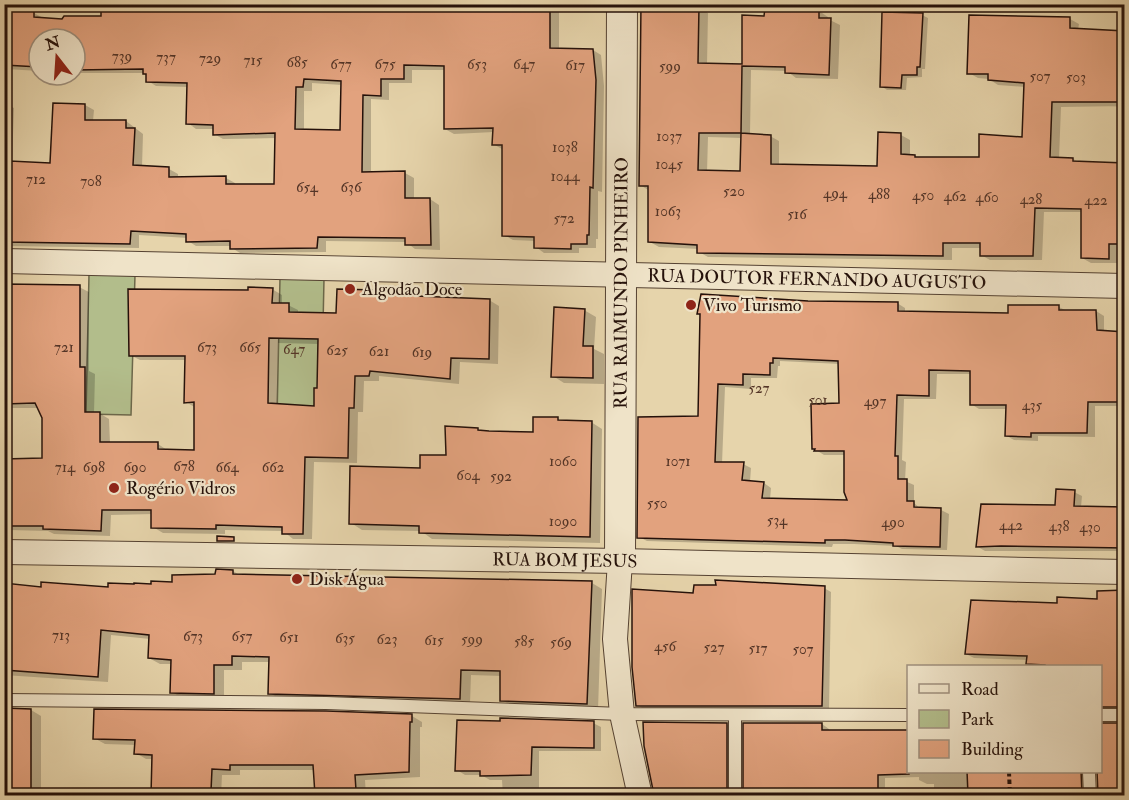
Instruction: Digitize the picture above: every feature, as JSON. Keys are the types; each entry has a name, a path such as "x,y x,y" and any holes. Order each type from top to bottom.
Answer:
{"street":[{"name":"RUA RAIMUNDO PINHEIRO","path":"620,561 622,4"},
{"name":"RUA DOUTOR FERNANDO AUGUSTO","path":"4,261 1125,286"},
{"name":"RUA BOM JESUS","path":"4,552 620,561 1125,572"},
{"path":"620,561 615,639 622,714 640,795"}],"lane":[{"path":"4,700 326,704 735,716 907,715"},
{"path":"1102,714 1125,715"},
{"path":"735,716 735,795"},
{"path":"1089,773 1090,795"}],"path":[{"path":"1009,773 1010,795"}],"green space":[{"path":"89,274 135,275 131,415 86,414"},
{"path":"280,278 324,279 321,419 277,418"}],"building":[{"path":"101,4 550,4 550,48 593,49 596,80 593,188 590,187 587,244 571,244 571,249 534,248 534,237 502,236 502,145 492,145 493,128 444,129 444,66 404,65 404,79 381,79 381,96 363,95 362,172 405,171 405,198 430,198 431,245 405,245 405,238 318,237 317,248 230,249 230,241 186,242 186,234 131,231 130,244 4,242 4,180 9,180 10,161 50,163 53,103 85,104 85,120 126,120 126,128 135,128 133,165 169,167 169,177 226,176 226,184 274,184 275,133 213,135 213,125 186,124 187,83 146,82 143,69 87,70 87,27 27,27 27,66 4,65 4,8 34,11 34,17 62,19 64,16 101,16","holes":["304,79 341,81 340,130 295,129 296,87 303,87"]},
{"path":"641,4 699,6 698,63 742,64 742,15 764,16 765,8 819,10 819,18 831,18 829,75 785,73 785,67 742,66 741,133 771,135 771,164 877,166 878,132 901,133 901,154 915,155 915,157 979,157 979,134 1022,137 1024,83 988,80 988,74 967,74 969,15 1070,17 1070,28 1125,31 1123,102 1052,102 1050,157 1073,158 1073,161 1125,163 1125,244 1109,244 1109,259 1081,258 1081,209 1035,208 1033,256 980,256 980,243 943,243 943,256 697,253 697,245 648,242 648,186 639,186","holes":["699,133 741,133 740,171 698,170"]},
{"path":"882,12 923,13 920,67 917,67 917,75 902,75 901,88 880,87"},
{"path":"4,284 80,285 80,367 85,367 85,412 100,412 100,442 158,442 158,449 194,450 194,402 184,403 185,356 129,356 128,289 248,290 248,287 273,288 272,303 289,303 289,312 336,313 337,289 416,291 416,296 490,299 489,359 451,358 450,379 370,371 369,376 355,376 354,408 349,408 348,458 305,457 303,534 282,534 282,527 216,525 216,529 151,528 151,510 102,510 101,531 43,529 43,526 4,526 4,459 42,458 42,418 35,403 4,404","holes":["269,338 318,339 317,388 314,388 314,406 268,403"]},
{"path":"701,294 808,301 898,302 898,311 1008,313 1008,305 1059,305 1059,310 1096,310 1097,330 1125,332 1125,398 1121,398 1121,402 1088,402 1087,433 1031,433 1031,437 1005,436 1006,405 970,405 970,371 929,370 929,396 897,395 895,456 898,456 898,479 907,479 907,501 914,501 914,507 941,508 940,547 893,546 893,543 845,540 825,540 825,543 637,538 638,417 698,416 700,314 697,314","holes":["773,358 838,361 839,403 811,404 812,449 815,449 814,451 844,451 844,492 847,500 762,498 764,482 742,480 744,462 715,462 718,384 743,385 743,374 770,375 770,363 773,363"]},
{"path":"554,307 585,309 583,346 593,346 593,378 551,377"},
{"path":"533,417 592,421 590,537 419,533 419,526 349,524 350,466 420,468 420,455 446,455 445,426 489,431 533,432"},
{"path":"1056,489 1075,490 1074,506 1125,507 1125,548 976,547 981,504 1055,505"},
{"path":"217,536 234,537 234,541 217,541"},
{"path":"216,569 233,570 233,574 592,581 587,704 500,701 500,671 461,670 460,699 268,694 269,657 232,656 232,665 214,665 214,694 170,693 171,660 148,658 149,635 101,630 98,677 4,670 4,583 41,587 41,582 108,587 108,583 172,582 172,575 215,574"},
{"path":"715,580 825,586 822,706 636,706 632,667 632,589 693,593 694,585 716,585"},
{"path":"1125,590 1125,707 1102,707 1102,665 1026,664 1027,656 965,654 971,600 1057,603 1057,597 1097,599 1097,591"},
{"path":"4,708 31,709 31,795 4,795"},
{"path":"94,709 412,714 409,772 355,775 354,795 315,795 313,765 230,765 230,770 212,769 211,791 175,790 175,795 151,795 152,755 134,754 135,740 93,739"},
{"path":"500,718 594,721 594,748 532,747 531,775 480,776 480,771 455,771 457,720 500,721"},
{"path":"643,722 727,723 727,795 654,795 644,746"},
{"path":"743,723 822,723 822,730 907,730 907,773 909,774 878,775 878,794 743,795"},
{"path":"1102,723 1125,723 1125,795 1098,795 1097,773 1102,773"},
{"path":"967,773 1081,773 1082,795 968,795"}],"place":[{"name":"Algodão Doce","path":"350,289"},
{"name":"Vivo Turismo","path":"691,305"},
{"name":"Rogério Vidros","path":"114,488"},
{"name":"Disk Água","path":"297,579"}]}
